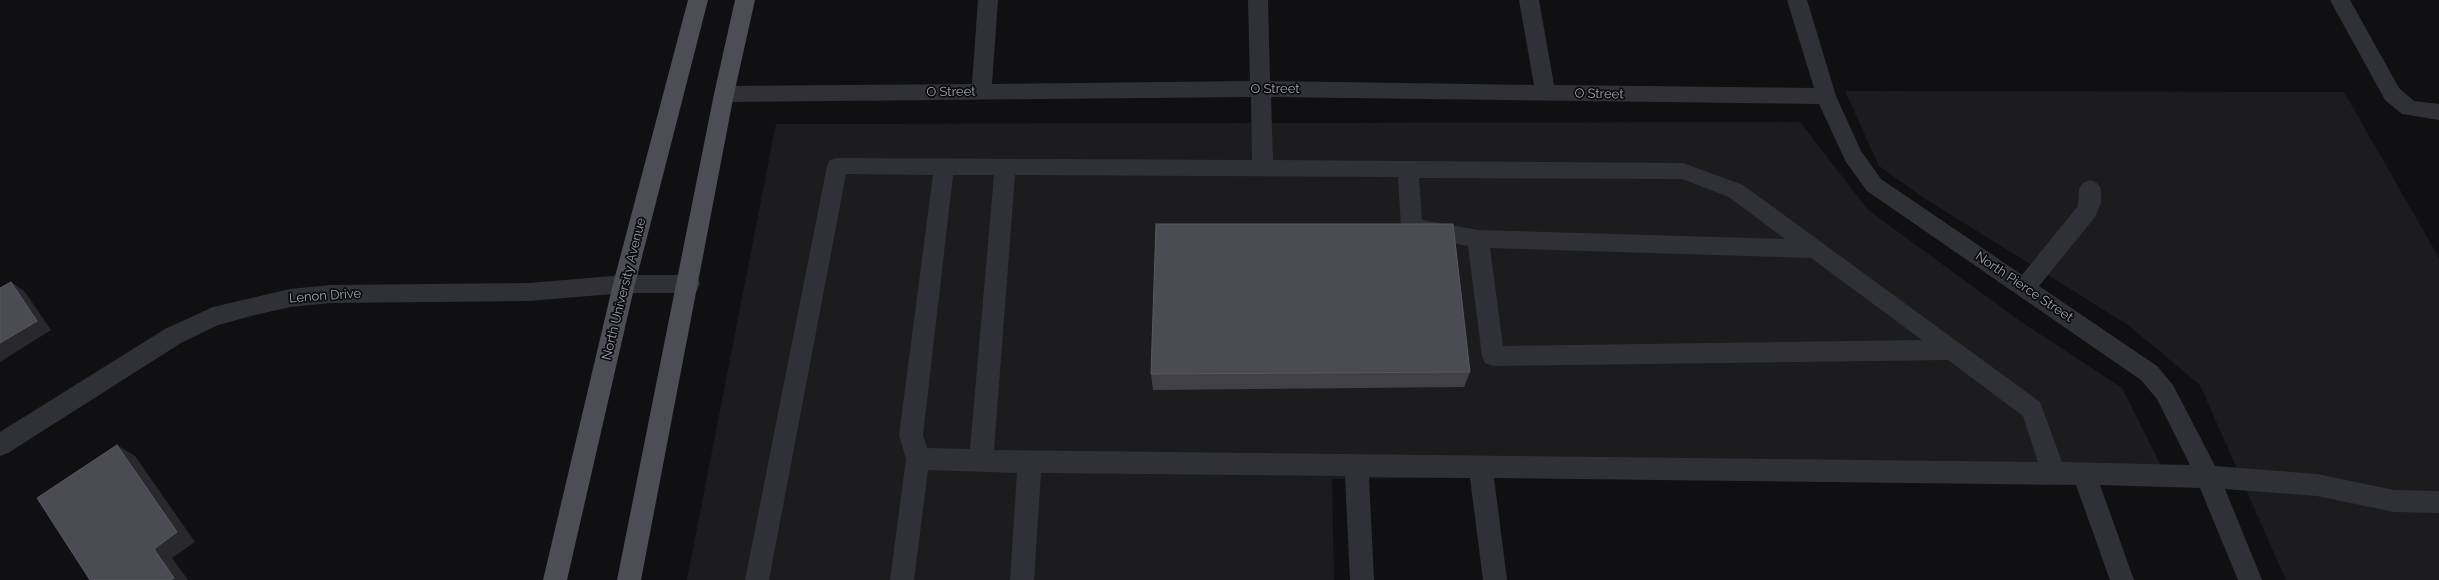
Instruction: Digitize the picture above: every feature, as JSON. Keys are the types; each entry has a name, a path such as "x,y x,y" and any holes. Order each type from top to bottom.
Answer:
{"main road":[{"name":"North University Avenue","path":"555,580 624,284 698,0"},
{"path":"629,580 689,284 724,94 745,0"}],"street":[{"path":"981,91 988,0"},
{"path":"1258,0 1264,168"},
{"path":"1529,0 1545,93"},
{"name":"North Pierce Street","path":"1797,0 1826,96 1853,156 1874,185 1889,197 2149,373 2165,392 2208,477 2250,580"},
{"path":"2340,0 2392,94 2409,108 2439,112"},
{"name":"O Street","path":"724,94 1262,89 1826,96"},
{"path":"757,580 837,166 1683,172 1736,191 2032,409 2054,473"},
{"path":"902,580 918,459 911,435 944,167"},
{"path":"981,460 1005,167"},
{"path":"1408,169 1412,227 1478,239 1814,249"},
{"path":"2024,288 2087,211 2090,203 2090,189"},
{"path":"1478,239 1493,356 1952,350"},
{"name":"Lenon Drive","path":"0,445 173,336 213,317 255,305 290,298 332,294 529,292 624,284 689,284"},
{"path":"918,459 1030,462 2054,473 2208,477 2317,485 2394,501 2439,502"},
{"path":"1022,580 1030,462"},
{"path":"1356,465 1362,580"},
{"path":"1482,467 1495,580"},
{"path":"2084,474 2122,580"}],"shaded area":[{"path":"1845,91 2344,92 2439,258 2439,580 2286,580 2200,385 2128,325 1924,198 1879,166"},
{"path":"1800,122 1868,210 2020,321 2122,388 2163,470 1332,479 1334,580 687,580 776,124"}],"building":[{"path":"1156,224 1453,224 1470,372 1151,374"},
{"path":"11,282 37,321 0,343 0,288"},
{"path":"117,445 177,532 154,549 174,578 170,580 90,580 37,498"}]}
